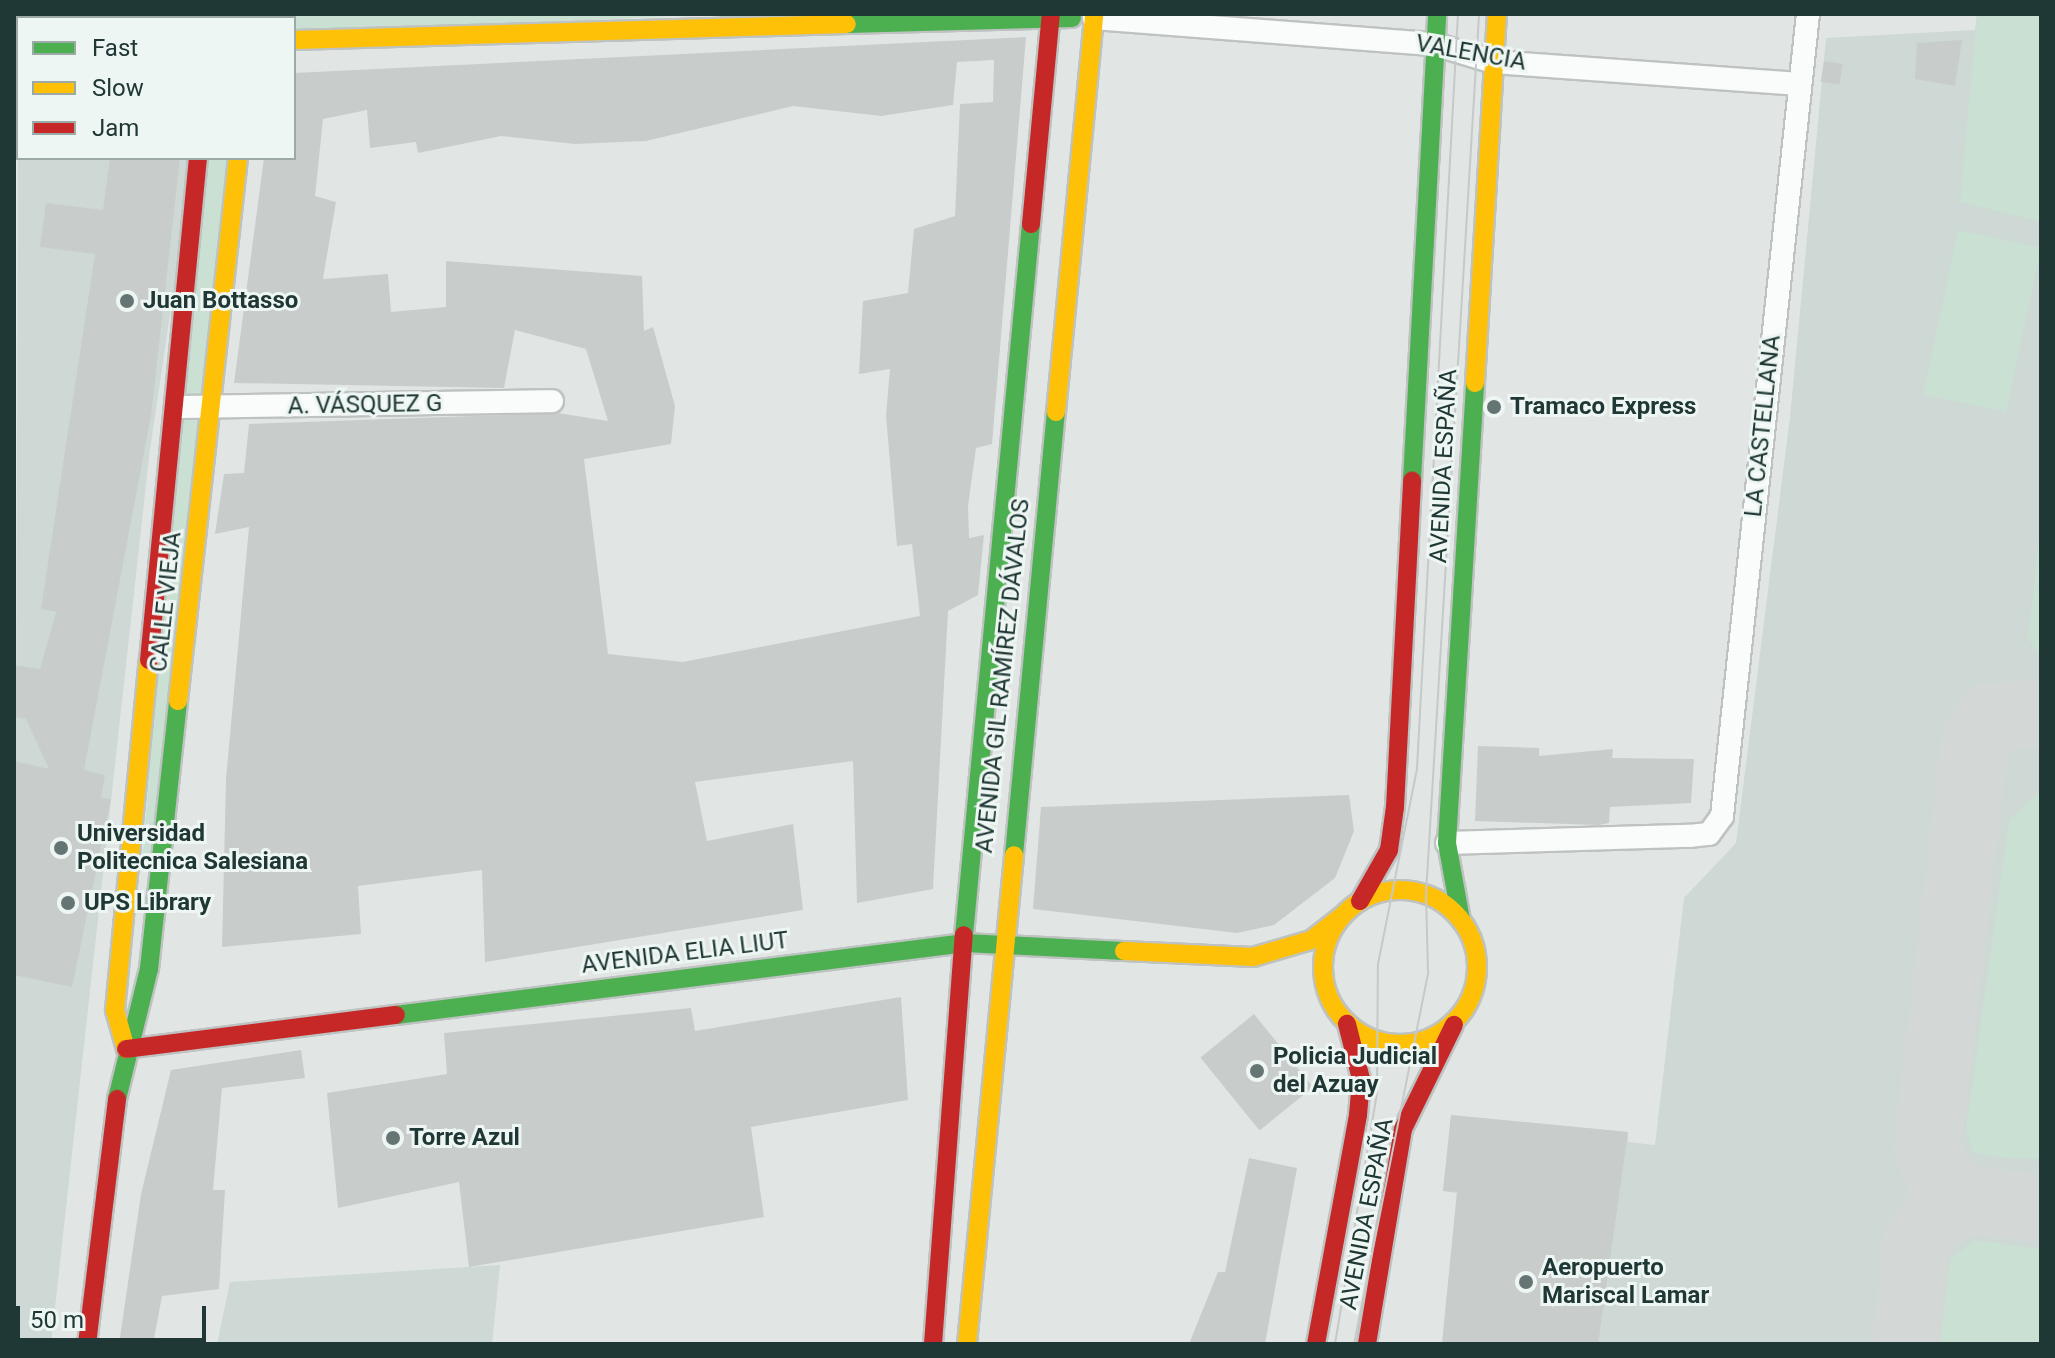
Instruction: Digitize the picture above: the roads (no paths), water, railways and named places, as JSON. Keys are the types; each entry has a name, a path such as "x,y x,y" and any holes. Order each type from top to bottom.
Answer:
{"main road":[{"name":"AVENIDA ESPAÑA","path":"1360,901 1389,850 1395,807 1437,14"},
{"name":"AVENIDA ESPAÑA","path":"1461,920 1447,843 1497,14"},
{"path":"296,40 710,21 1092,15"},
{"name":"AVENIDA GIL RAMÍREZ DÁVALOS","path":"967,1344 1002,943 1092,15"},
{"name":"AVENIDA GIL RAMÍREZ DÁVALOS","path":"933,1344 965,943 1051,16"},
{"name":"CALLE VIEJA","path":"126,1049 115,1010 145,694 177,407 198,160"},
{"name":"CALLE VIEJA","path":"87,1344 126,1049 149,969 238,160"},
{"path":"1397,889 1426,894 1461,920 1477,964 1464,1010 1411,1045 1377,1041 1347,1024 1333,1006 1323,960 1342,916 1360,901 1397,889"},
{"name":"AVENIDA ELIA LIUT","path":"1253,957 1311,940 1342,916"},
{"name":"AVENIDA ELIA LIUT","path":"126,1049 965,943 1253,957 1298,972 1333,1006"},
{"name":"AVENIDA ESPAÑA","path":"1367,1344 1403,1129 1437,1051 1464,1010"},
{"name":"AVENIDA ESPAÑA","path":"1316,1344 1358,1115 1361,1079 1347,1024"}],"street":[{"name":"LA CASTELLANA","path":"1447,843 1709,834 1722,816 1808,14"},
{"name":"VALENCIA","path":"1092,15 1434,44 1494,62 1799,84"},
{"name":"A. VÁSQUEZ G","path":"177,407 552,401"},
{"path":"163,533 197,536"},
{"path":"145,694 179,695"}],"tram line":[{"path":"1335,1344 1377,1092 1378,964 1417,768 1458,14"},
{"path":"1354,1344 1428,972 1426,894 1479,14"}],"place":[{"name":"Juan Bottasso","path":"127,301"},
{"name":"Tramaco Express","path":"1494,407"},
{"name":"Universidad Politecnica Salesiana","path":"61,848"},
{"name":"UPS Library","path":"68,903"},
{"name":"Policia Judicial del Azuay","path":"1257,1071"},
{"name":"Torre Azul","path":"393,1138"},
{"name":"Aeropuerto Mariscal Lamar","path":"1526,1282"}]}
